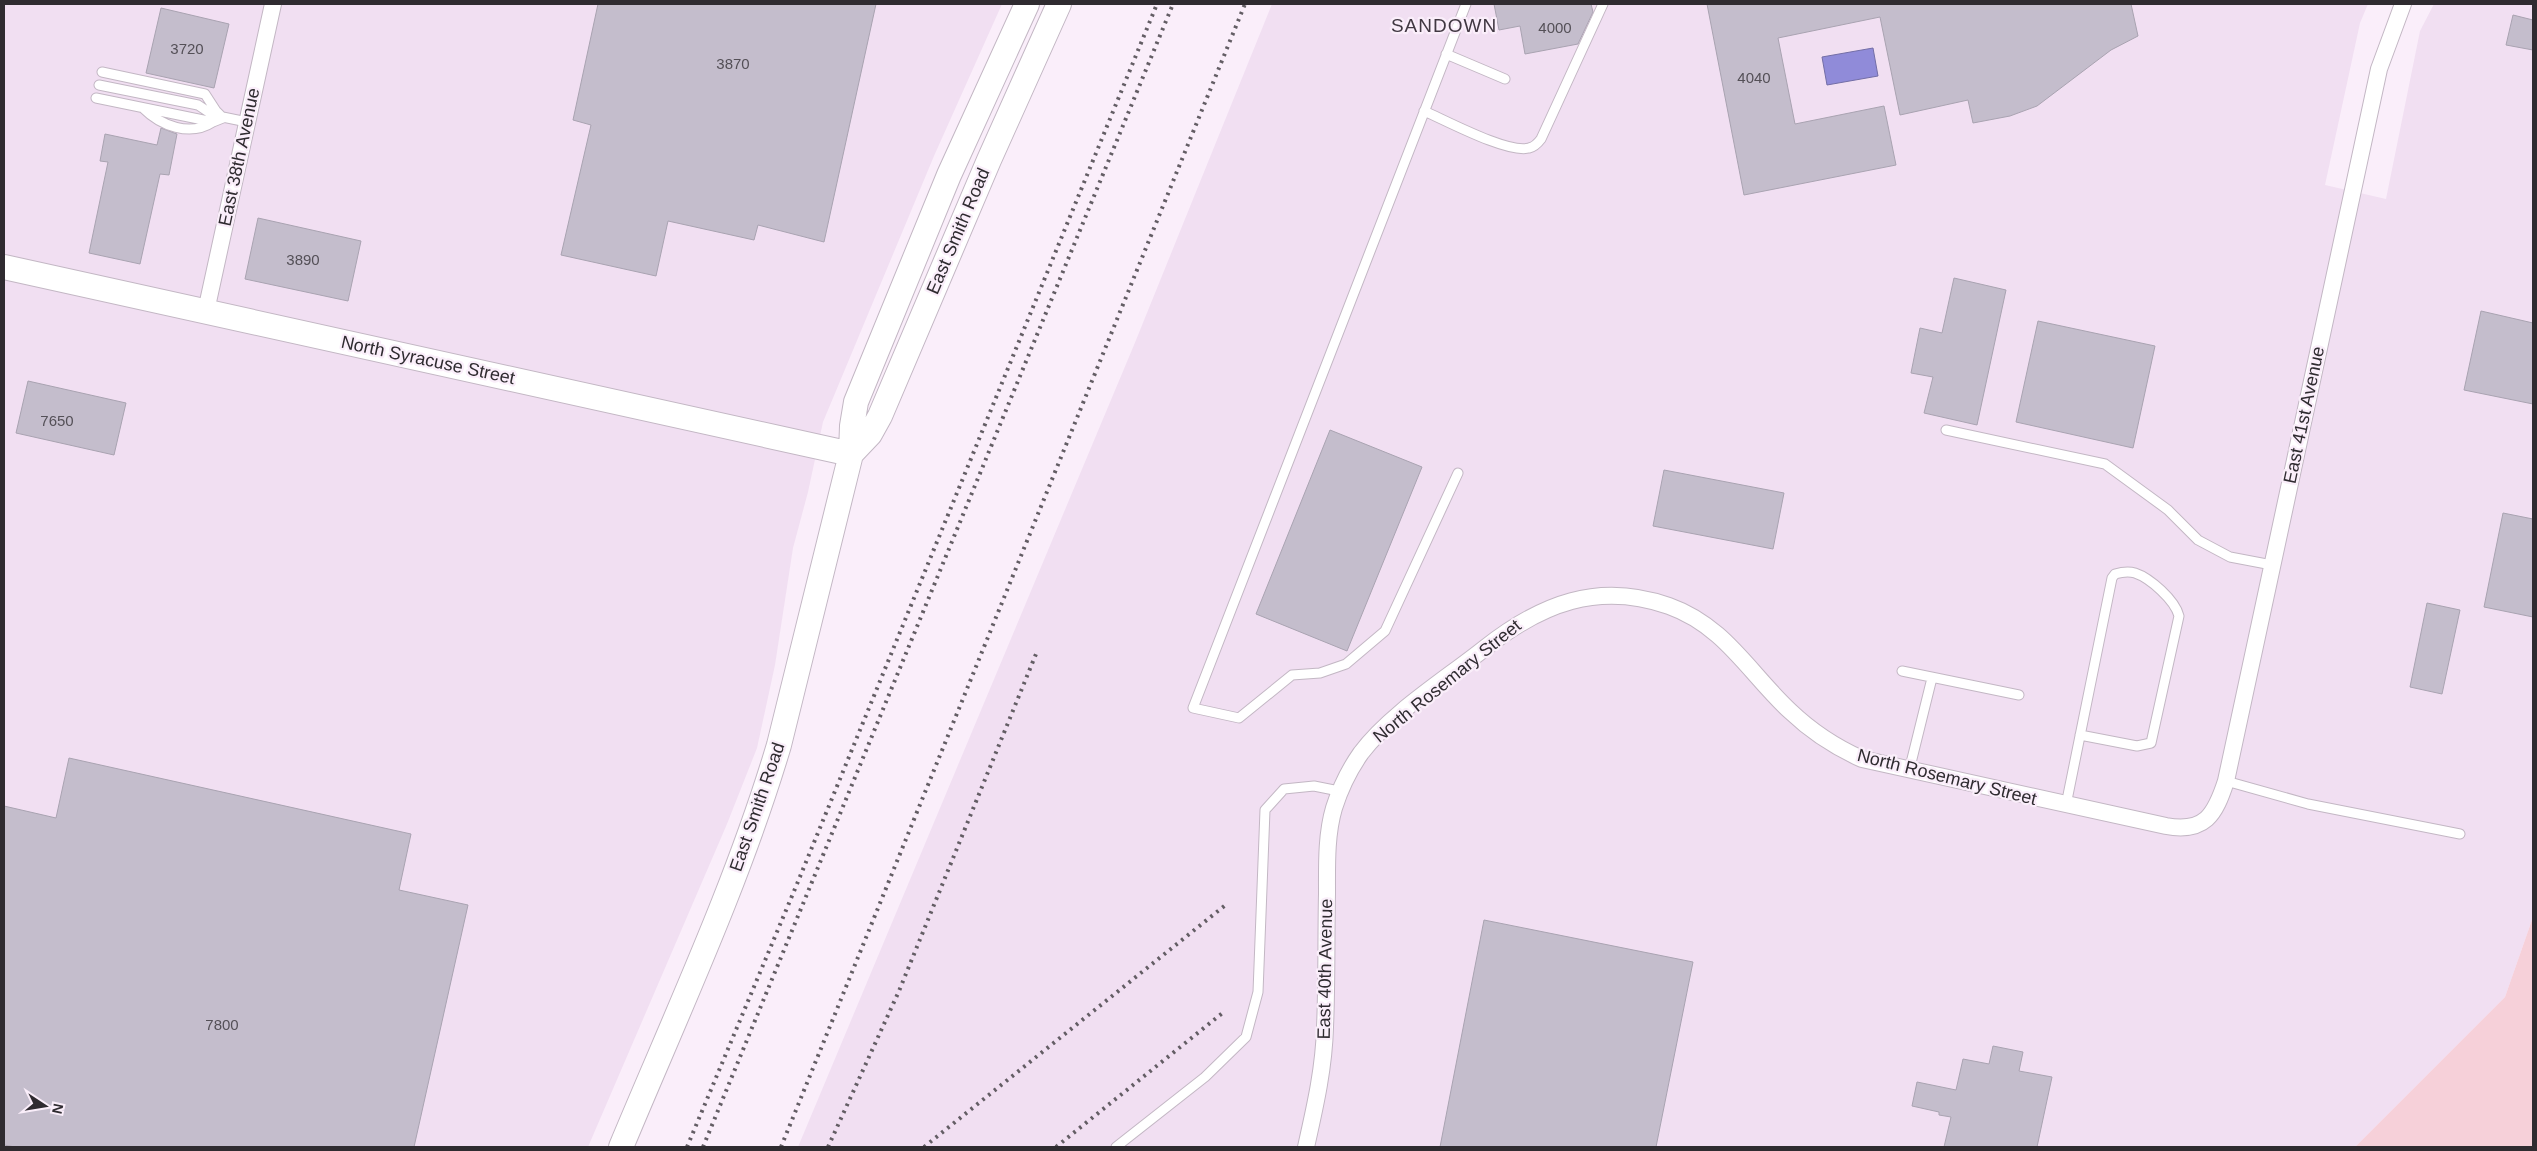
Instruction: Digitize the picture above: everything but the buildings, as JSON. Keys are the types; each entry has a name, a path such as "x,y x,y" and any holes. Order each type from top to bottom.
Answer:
{"street":[{"name":"East Smith Road","path":"621,1147 757,816 779,745 851,454 852,426 856,402 945,184 1027,4"},
{"name":"East Smith Road","path":"851,454 870,434 880,416 989,160 1059,4"},
{"name":"East 41st Avenue","path":"2202,823 2210,817 2219,803 2226,781 2379,69 2403,4"},
{"name":"East 38th Avenue","path":"206,311 247,122 268,5"},
{"name":"North Syracuse Street","path":"4,267 851,454"},
{"name":"North Rosemary Street","path":"1340,791 1361,753 1382,728 1510,628 1549,607 1600,596 1619,596 1656,602 1688,614 1703,623 1736,649 1789,710 1824,739 1862,759 1909,771 2176,828 2192,827 2202,823"},
{"name":"East 40th Avenue","path":"1306,1147 1322,1060 1325,1029 1328,865 1333,811 1340,791"}],"lane":[{"path":"1458,472 1385,631 1346,664 1320,673 1292,675 1239,718 1193,708 1466,4"},
{"path":"1424,110 1507,147 1528,149 1541,139 1603,4"},
{"path":"1446,54 1505,78"},
{"path":"102,72 205,94 216,111 224,118"},
{"path":"99,85 198,106 213,116 247,122"},
{"path":"96,98 213,122 224,118"},
{"path":"1946,430 2105,464 2168,510 2198,540 2230,557 2272,565"},
{"path":"2066,805 2080,735 2112,578 2115,574 2134,573 2145,578 2175,605 2179,616 2151,742 2137,746 2080,735"},
{"path":"1902,672 2019,695"},
{"path":"1909,771 1932,678"},
{"path":"2226,781 2308,804 2460,834"},
{"path":"1116,1147 1205,1078 1246,1037 1258,992 1265,810 1284,789 1314,786 1340,791"}],"shaded area":[{"path":"4,4 1002,4 934,156 823,422 808,492 793,548 775,665 757,748 727,824 588,1147 4,1147"},
{"path":"1272,4 2368,4 2360,23 2325,185 2386,199 2420,31 2434,4 2533,4 2533,917 2505,997 2355,1147 798,1147 1134,345"},
{"path":"1873,48 1878,76 1827,85 1822,57"},
{"path":"2533,917 2533,1147 2355,1147 2505,997"}],"railway":[{"path":"687,1147 797,884 1157,4"},
{"path":"703,1147 1173,4"},
{"path":"781,1147 1245,4"},
{"path":"828,1147 899,991 1036,654"},
{"path":"924,1147 1228,903"},
{"path":"1056,1147 1225,1011"}],"district":[{"name":"SANDOWN","path":"1444,25"}]}
